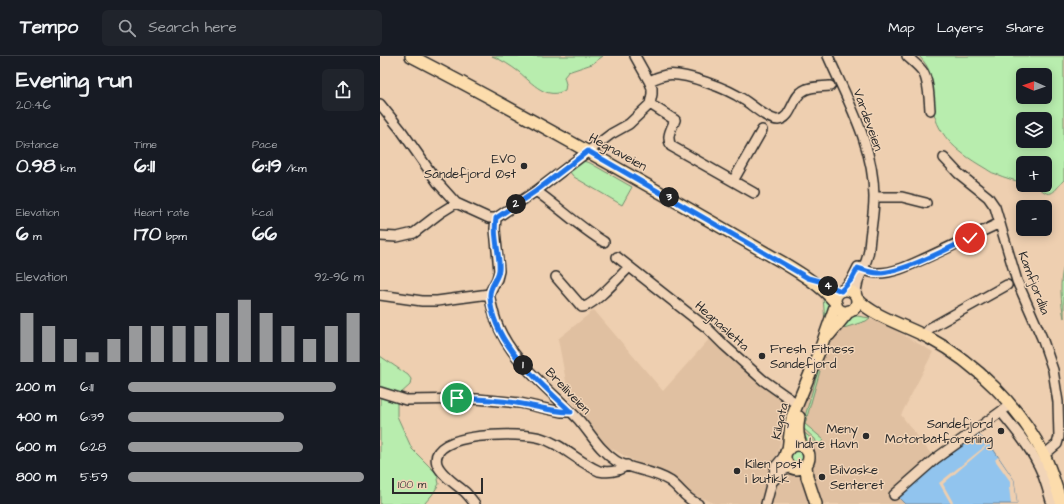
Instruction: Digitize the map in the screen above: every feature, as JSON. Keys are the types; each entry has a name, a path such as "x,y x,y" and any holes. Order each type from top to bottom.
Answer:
{"main road":[{"name":"Hegnaveien","path":"411,56 588,151 808,278 825,291 836,303"},
{"name":"Hegnaveien","path":"808,278 842,291"},
{"path":"893,322 850,311 842,311 836,303 837,295 842,291 850,291 873,312 924,335 951,351 972,367 997,390 1005,409 1022,422 1044,455 1051,470 1062,504"},
{"path":"850,311 855,306 856,297"},
{"name":"Kilgata","path":"787,452 792,417 810,376 836,303"},
{"name":"Kilgata","path":"821,347 850,311"},
{"name":"Kilgata","path":"802,446 799,440 798,422 810,376"},
{"path":"798,467 809,458 809,454 802,446 795,445 787,452 787,462 798,467 807,477 816,504"}],"street":[{"path":"380,104 401,130 438,183 456,203 489,218 496,218 536,191 611,134 629,124 650,104 652,94 649,81 635,56"},
{"name":"Vardeveien","path":"828,56 866,144 872,173 874,197 872,227 869,242 864,249 856,297"},
{"path":"907,56 924,75 930,110"},
{"path":"649,81 666,75 692,78 729,92 742,99 766,116 778,120 784,118 798,95 803,91 813,87 830,86"},
{"path":"650,104 675,120 668,136 668,141 672,146 754,193"},
{"path":"733,181 762,130"},
{"name":"Kamfjordlia","path":"944,158 958,174 988,197 995,207 1017,281 1042,338 1053,370 1058,402 1059,437 1057,444 1053,449 1044,455"},
{"path":"536,191 604,242"},
{"path":"874,197 902,197 926,203"},
{"path":"380,236 397,237 414,233 456,203"},
{"path":"380,295 422,302 490,294 499,271 495,229 496,218"},
{"path":"860,269 878,273 893,271 949,248 1000,223"},
{"name":"Hegnasletta","path":"617,257 703,325 763,380 797,404"},
{"path":"556,277 582,306 586,307 600,296 629,267"},
{"name":"Vardeveien","path":"842,291 860,269"},
{"path":"924,335 930,328 1007,285"},
{"name":"Breiliveien","path":"490,294 496,320 508,344 521,363 571,412 608,455 618,462 653,473 670,482 686,497 698,504"},
{"path":"380,392 406,400 478,399 520,403 561,412 571,412"},
{"path":"894,495 934,459 1005,409 1034,456 1052,504"},
{"path":"475,504 465,492 446,476 437,464 437,456 439,452 455,441 461,439 498,435 534,436 550,442 599,471 618,471 627,465"},
{"path":"766,504 776,466 787,452"},
{"path":"771,482 781,471 798,467"}],"shaded area":[{"path":"594,310 663,391 711,337 790,409 762,504 715,504 697,496 607,446 569,397 558,339"},
{"path":"863,319 879,321 933,352 901,415 938,463 899,498 905,504 769,504 776,479 789,471 794,473 809,469 817,457 812,446 806,445 800,422 813,374 840,326"}],"green space":[{"path":"492,56 603,56 592,64 568,72 564,77 566,84 565,90 558,93 552,93 540,89 503,61"},
{"path":"919,56 1064,56 1064,180 1052,192 1052,156 1016,156 1016,181 992,173 964,155 948,140 937,123 932,102 931,78 928,67"},
{"path":"583,161 590,163 632,187 622,205 574,177 569,171"},
{"path":"1064,266 1064,318 1061,278"},
{"path":"825,294 831,306 825,322 823,297"},
{"path":"857,316 870,318 866,321 841,329 850,317"},
{"path":"380,356 408,375 411,379 410,385 397,398 397,416 412,449 437,474 439,484 424,504 380,504"},
{"path":"818,371 820,371 805,424 824,440 822,443 817,444 815,439 803,428"},
{"path":"802,431 813,440 814,444 808,444 804,441"},
{"path":"797,450 802,452 804,457 802,462 797,464 792,462 790,457 792,452"}],"water":[{"path":"978,435 989,443 1014,480 1017,504 905,504 899,498 932,468"}],"pier":[{"path":"989,443 943,484 954,504 951,504 939,483"},
{"path":"998,457 1014,480 1017,504 1011,504 1009,487 1011,487 1010,481 995,460"}],"place":[{"name":"EVO Sandefjord Øst","path":"524,166"},
{"name":"Fresh Fitness Sandefjord","path":"762,356"},
{"name":"Sandefjord Motorbåtforening","path":"1001,431"},
{"name":"Meny Indre Havn","path":"866,436"},
{"name":"Kilen post i butikk","path":"737,471"},
{"name":"Bilvaske Senteret","path":"822,477"}],"route":[{"path":"457,398 520,403 561,412 571,412 521,363 508,344 496,320 490,294 499,271 495,229 496,218 536,191 588,151 808,278 819,281 841,291 852,279 858,268 878,273 893,271 970,238"}]}
